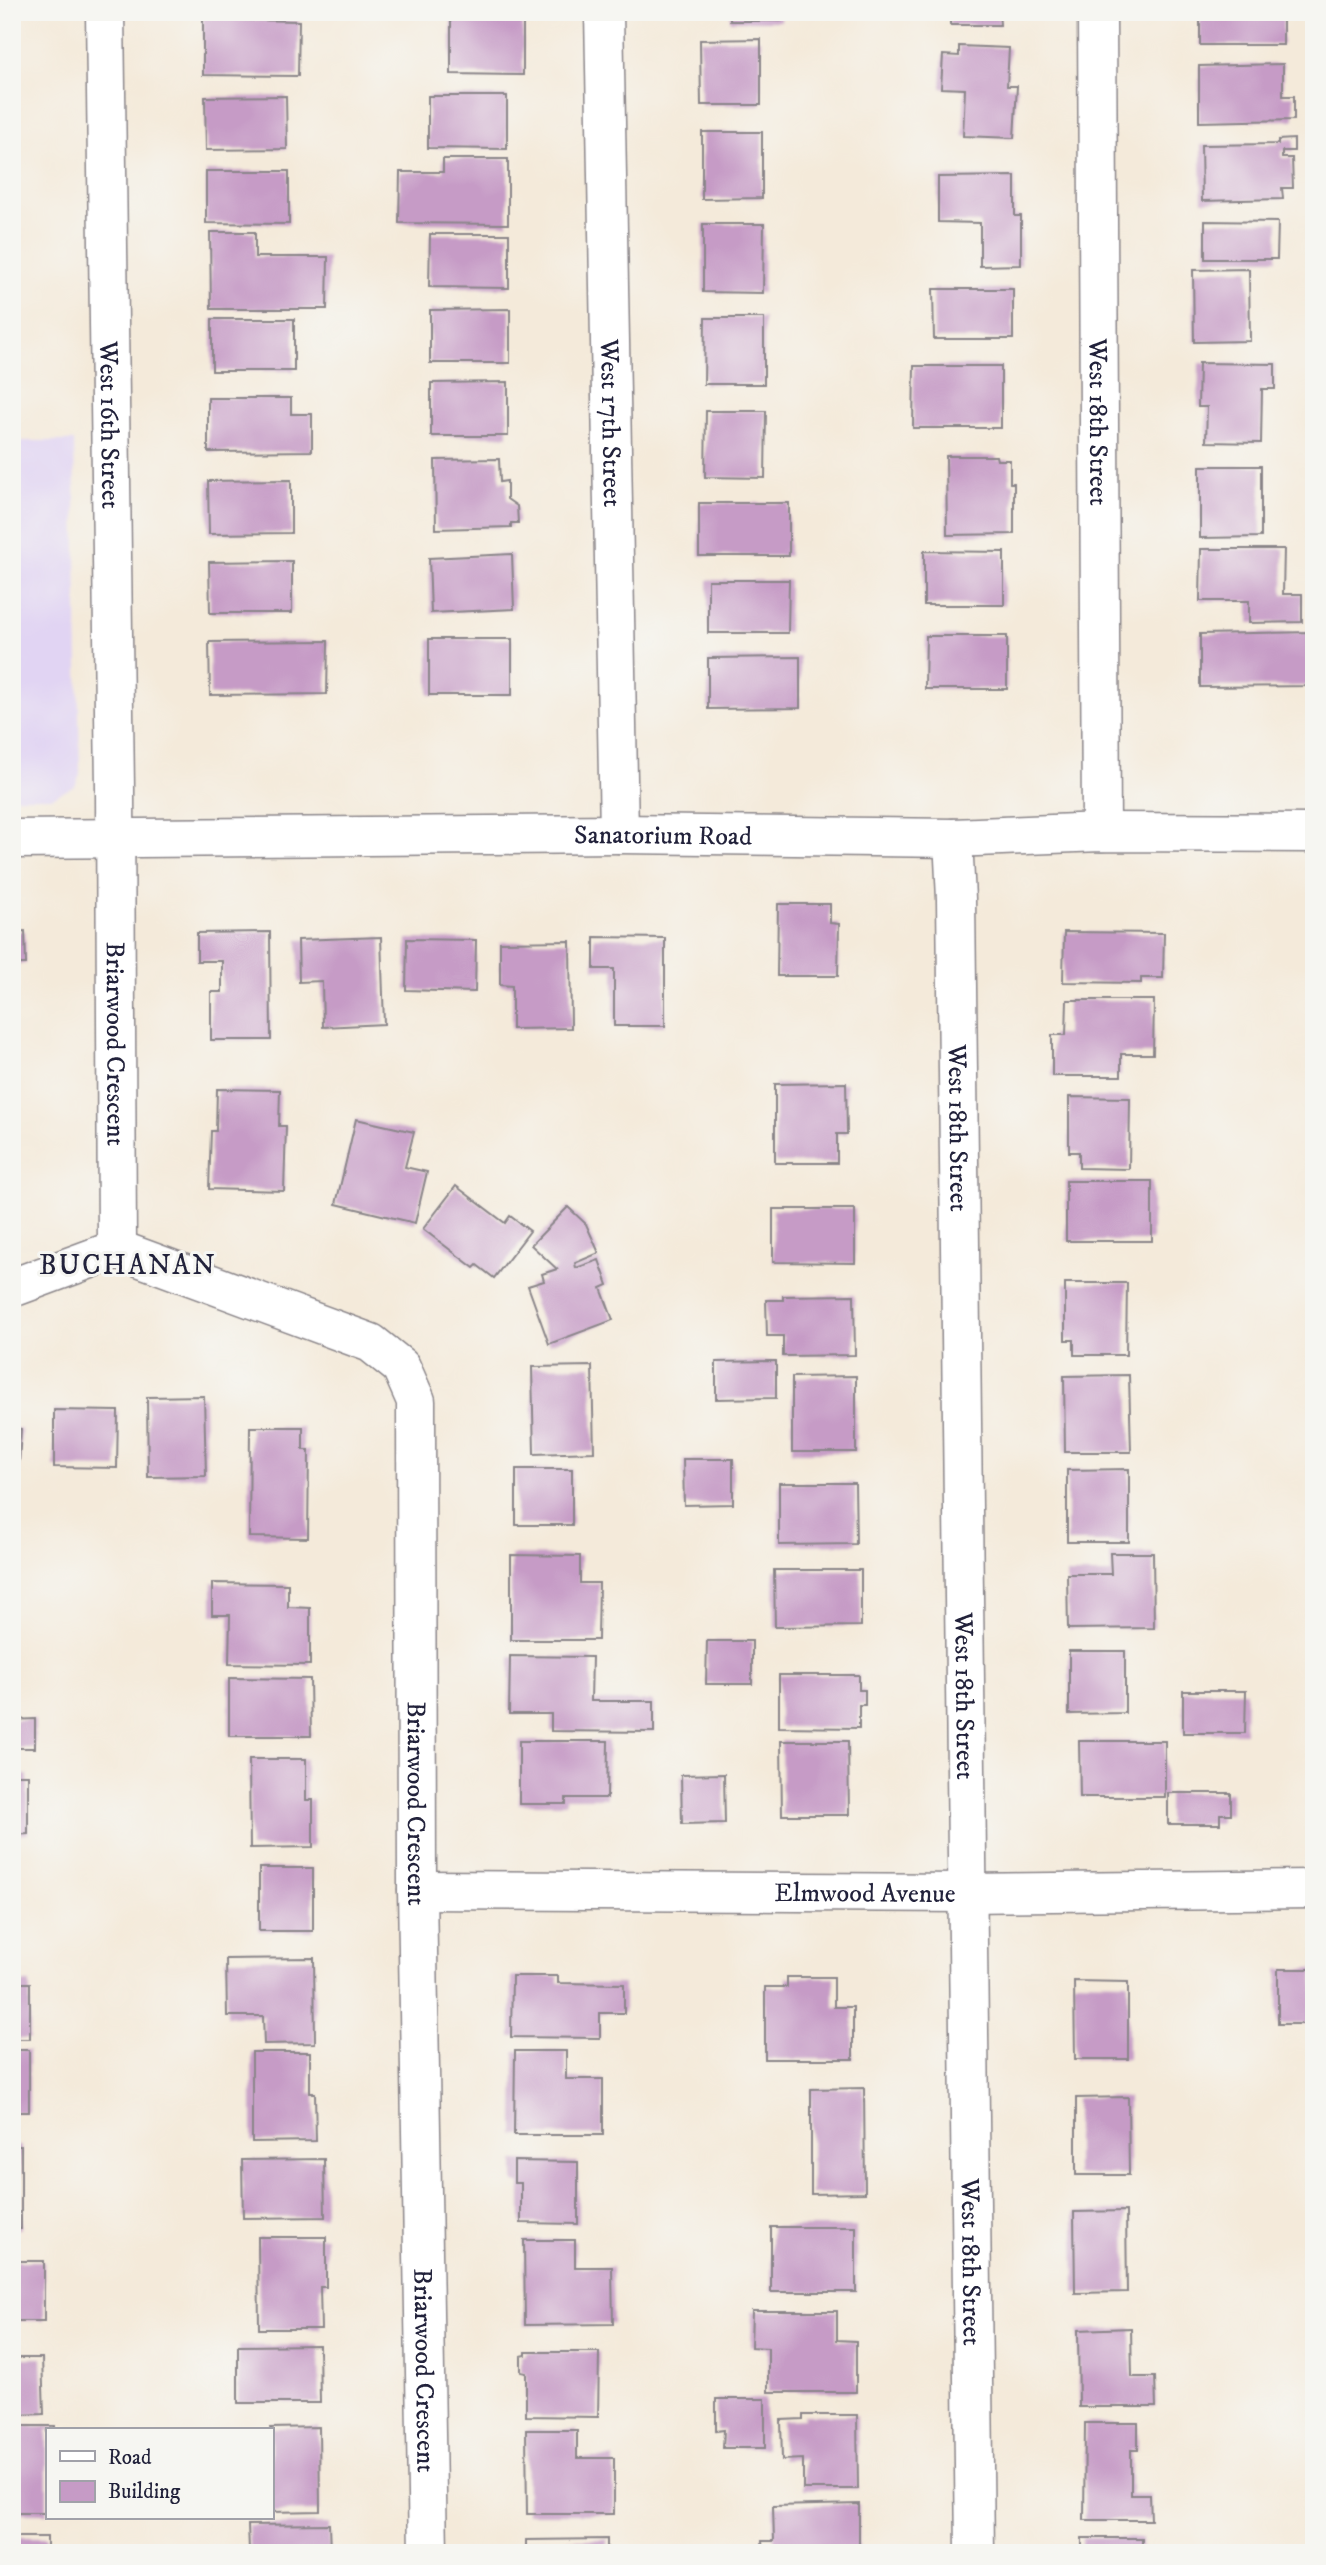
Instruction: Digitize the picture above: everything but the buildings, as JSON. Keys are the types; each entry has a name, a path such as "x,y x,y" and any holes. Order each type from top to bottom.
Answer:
{"street":[{"name":"West 16th Street","path":"105,12 115,839"},
{"name":"West 17th Street","path":"604,12 619,834"},
{"name":"West 18th Street","path":"1097,12 1101,832"},
{"name":"Sanatorium Road","path":"12,839 619,834 953,838 1101,832 1314,833"},
{"name":"West 18th Street","path":"953,838 956,898 975,2553"},
{"name":"Briarwood Crescent","path":"115,839 117,1249 371,1343 401,1367 416,1401 417,1890 428,2553"},
{"path":"12,1288 117,1249"},
{"name":"Elmwood Avenue","path":"417,1890 968,1892 1314,1889"}],"shaded area":[{"path":"12,441 74,441 80,774 75,786 52,797 12,797"}],"district":[{"name":"BUCHANAN","path":"128,1264"}]}
